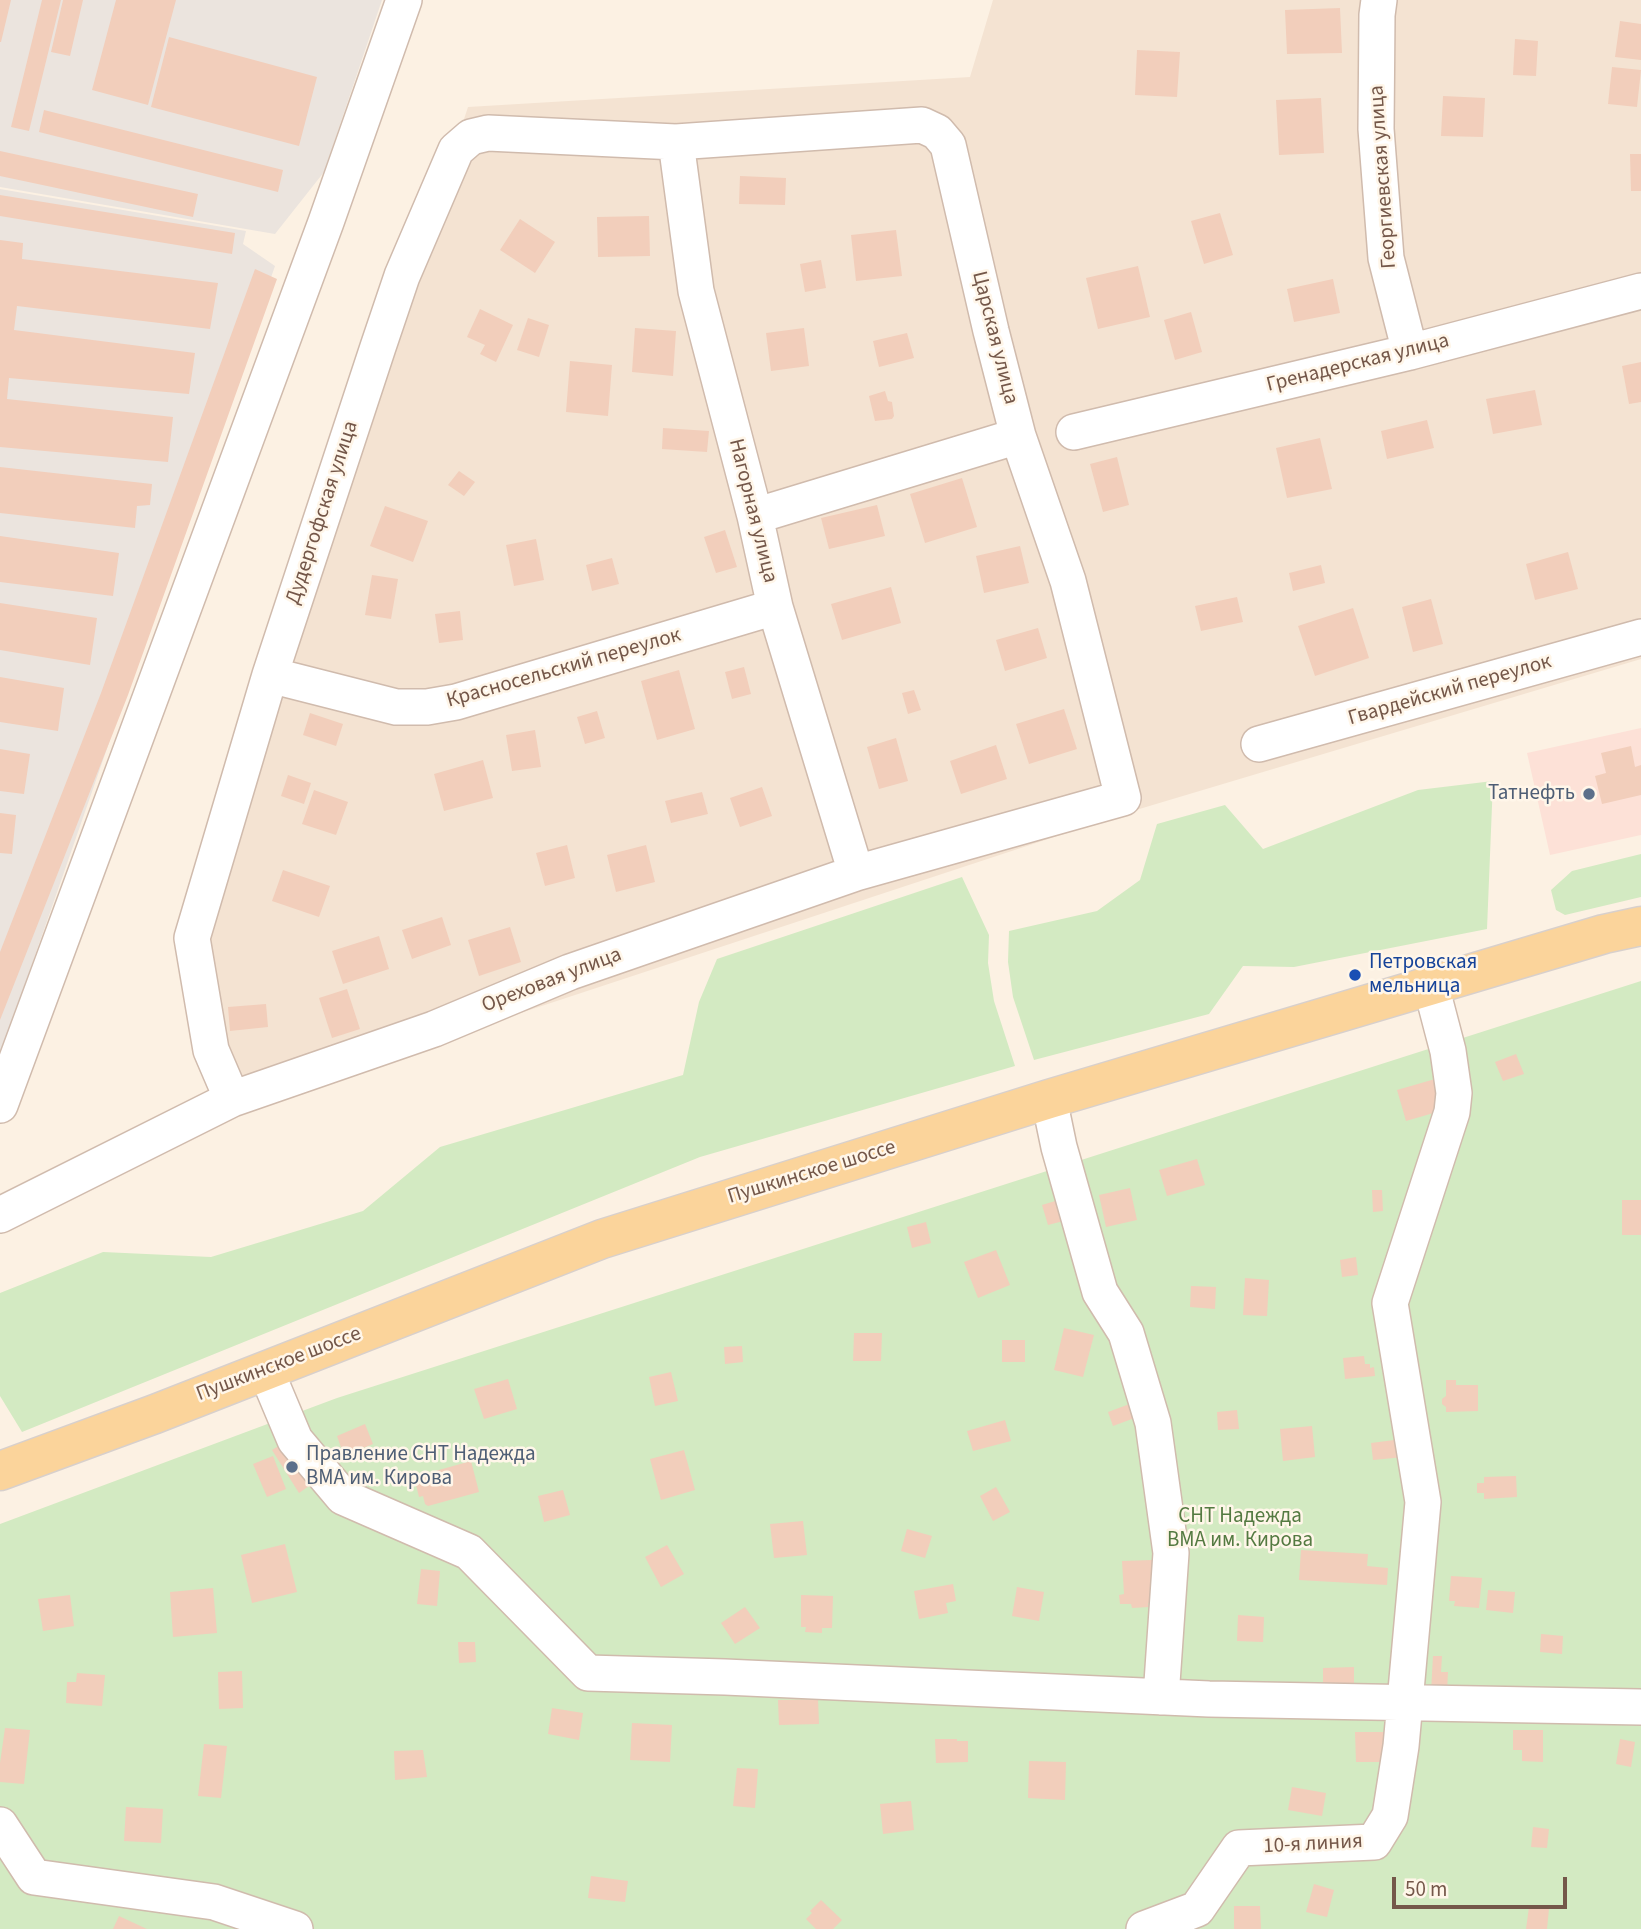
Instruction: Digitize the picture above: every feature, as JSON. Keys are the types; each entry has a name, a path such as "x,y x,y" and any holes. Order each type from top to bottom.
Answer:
{"main road":[{"name":"Пушкинское шоссе","path":"0,1471 155,1414 602,1238 1049,1099 1604,934 1641,926"}],"street":[{"path":"0,1105 330,210 404,0"},
{"name":"Георгиевская улица","path":"1379,0 1376,128 1386,258 1410,352"},
{"name":"Царская улица","path":"676,142 922,125 937,132 948,145 1018,436 1068,581 1123,797"},
{"name":"Дудергофская улица","path":"232,1099 211,1051 192,938 270,675 402,276 456,150 471,137 488,133 676,142"},
{"name":"Нагорная улица","path":"676,142 696,291 755,516 775,607 856,873"},
{"name":"Гренадерская улица","path":"1074,432 1410,352 1641,291"},
{"path":"755,516 1018,436"},
{"name":"Красносельский переулок","path":"270,675 396,707 427,707 456,702 775,607"},
{"name":"Гвардейский переулок","path":"1259,744 1641,637"},
{"name":"Ореховая улица","path":"0,1215 232,1099 433,1029 570,972 856,873 1123,797"},
{"path":"1405,1704 1423,1502 1390,1303 1452,1112 1454,1093 1448,1051 1431,986"},
{"path":"1049,1099 1059,1147 1100,1293 1126,1333 1153,1423 1171,1553 1161,1697"},
{"path":"266,1371 295,1440 342,1497 469,1552 588,1673 738,1677 1161,1697 1641,1707"},
{"name":"10-я линия","path":"1144,1929 1196,1909 1239,1849 1374,1842 1390,1816 1405,1704"},
{"path":"0,1825 34,1877 214,1902 295,1929"}],"shaded area":[{"path":"0,0 382,0 324,172 275,234 0,187"},
{"path":"993,0 1641,0 1641,659 1136,810 481,1026 232,1114 196,895 273,607 418,258 468,107 970,77"},
{"path":"0,189 246,231 243,244 275,266 0,1056"},
{"name":"Татнефть","path":"1641,728 1641,835 1550,855 1527,753"}],"green space":[{"path":"1493,781 1487,929 1294,967 1243,966 1209,1014 1034,1060 1013,997 1008,962 1009,931 1097,911 1140,880 1157,824 1225,805 1263,849 1418,790"},
{"path":"1641,854 1641,897 1565,915 1556,910 1551,890 1572,871"},
{"path":"962,877 989,935 988,963 994,1001 1015,1066 700,1157 22,1432 0,1396 0,1293 103,1252 211,1257 363,1211 440,1147 683,1075 699,1002 717,959"},
{"name":"СНТ Надежда ВМА им. Кирова","path":"1641,981 1641,1929 0,1929 0,1524 337,1398"}],"building":[{"path":"0,0 11,0 1,42 0,42"},
{"path":"42,0 61,0 29,131 11,127"},
{"path":"63,0 83,0 70,56 51,52"},
{"path":"116,0 176,0 148,105 92,90"},
{"path":"1340,8 1342,53 1287,54 1285,10"},
{"path":"1620,21 1641,24 1641,60 1615,57"},
{"path":"169,37 317,77 299,146 151,107"},
{"path":"1515,39 1538,41 1536,76 1513,75"},
{"path":"1137,50 1180,52 1177,97 1135,95"},
{"path":"1612,67 1641,70 1637,107 1608,104"},
{"path":"1443,96 1485,98 1483,137 1441,136"},
{"path":"1321,98 1324,153 1279,155 1276,100"},
{"path":"44,110 283,170 278,192 39,132"},
{"path":"0,151 198,194 193,217 0,176"},
{"path":"1630,154 1641,154 1641,191 1631,191"},
{"path":"740,176 786,178 785,205 739,204"},
{"path":"0,195 235,233 232,254 0,216"},
{"path":"1220,213 1233,255 1204,264 1191,221"},
{"path":"649,216 650,256 598,257 597,217"},
{"path":"520,219 555,242 535,273 500,250"},
{"path":"896,230 902,276 856,281 851,235"},
{"path":"0,240 23,243 22,259 218,283 210,329 17,306 14,330 195,353 189,394 9,378 7,399 173,417 168,462 0,447"},
{"path":"821,260 826,288 805,292 800,264"},
{"path":"1138,266 1150,317 1098,329 1086,278"},
{"path":"255,269 277,279 128,695 0,1020 0,952 101,693"},
{"path":"1333,279 1340,313 1294,322 1287,289"},
{"path":"480,309 513,325 496,362 480,354 485,345 467,337"},
{"path":"1191,312 1202,352 1175,360 1164,320"},
{"path":"528,318 549,325 539,357 517,350"},
{"path":"635,328 676,331 673,376 632,372"},
{"path":"804,328 809,366 771,371 766,333"},
{"path":"907,333 914,358 879,367 873,341"},
{"path":"570,361 612,365 608,416 566,412"},
{"path":"1641,362 1641,402 1629,404 1622,366"},
{"path":"1535,390 1542,425 1493,434 1486,399"},
{"path":"885,391 888,401 892,402 894,416 892,419 875,421 869,396"},
{"path":"1427,420 1434,448 1387,459 1381,431"},
{"path":"663,428 709,431 707,452 662,449"},
{"path":"1320,438 1332,489 1287,498 1276,448"},
{"path":"1117,457 1129,505 1103,512 1090,464"},
{"path":"0,467 152,484 150,505 137,506 135,528 0,513"},
{"path":"459,471 475,482 464,496 448,485"},
{"path":"962,478 977,527 925,543 910,494"},
{"path":"877,505 885,536 829,549 821,518"},
{"path":"385,506 428,521 413,562 370,546"},
{"path":"725,530 737,567 716,573 704,537"},
{"path":"0,536 119,553 113,596 0,582"},
{"path":"536,539 544,580 514,586 506,545"},
{"path":"1020,546 1029,583 984,593 976,556"},
{"path":"1568,552 1578,589 1535,600 1526,564"},
{"path":"612,558 619,584 592,591 586,565"},
{"path":"1321,565 1325,583 1293,591 1289,573"},
{"path":"372,575 398,579 391,619 365,615"},
{"path":"891,587 901,623 842,640 831,604"},
{"path":"1237,597 1243,622 1201,631 1195,606"},
{"path":"1431,599 1443,644 1413,652 1402,607"},
{"path":"0,603 97,618 90,665 0,650"},
{"path":"1353,608 1369,658 1315,676 1298,626"},
{"path":"460,611 463,640 439,643 435,614"},
{"path":"1038,628 1047,658 1005,671 996,640"},
{"path":"744,667 751,694 732,699 725,672"},
{"path":"679,670 695,729 657,740 641,681"},
{"path":"0,677 64,688 58,731 0,722"},
{"path":"914,690 921,710 908,714 902,693"},
{"path":"1064,709 1077,749 1029,764 1016,724"},
{"path":"597,711 605,738 585,744 577,717"},
{"path":"310,713 343,724 336,746 303,735"},
{"path":"535,730 541,767 512,771 506,735"},
{"path":"896,738 908,781 879,789 867,747"},
{"path":"996,745 1007,779 961,794 950,761"},
{"path":"1631,746 1635,767 1641,765 1641,795 1602,804 1595,776 1606,773 1601,753"},
{"path":"0,749 30,754 24,794 0,791"},
{"path":"483,760 493,798 444,811 434,774"},
{"path":"288,775 311,783 304,804 281,796"},
{"path":"762,787 772,816 740,827 730,798"},
{"path":"314,790 348,802 336,835 302,824"},
{"path":"702,792 708,814 671,823 665,801"},
{"path":"0,813 16,815 12,854 0,853"},
{"path":"567,845 575,878 545,886 536,853"},
{"path":"646,845 655,882 616,892 607,855"},
{"path":"283,870 330,886 319,917 272,901"},
{"path":"442,917 451,945 412,959 402,930"},
{"path":"510,927 521,962 479,976 468,940"},
{"path":"379,936 389,969 343,984 332,951"},
{"path":"347,989 360,1029 332,1038 319,998"},
{"path":"266,1004 268,1027 230,1031 228,1007"},
{"path":"1516,1054 1524,1074 1503,1081 1495,1062"},
{"path":"1435,1079 1444,1110 1406,1121 1397,1090"},
{"path":"1197,1159 1205,1185 1167,1196 1159,1170"},
{"path":"1130,1188 1137,1220 1106,1227 1099,1195"},
{"path":"1372,1190 1382,1190 1383,1211 1373,1212"},
{"path":"1065,1198 1071,1219 1048,1225 1042,1205"},
{"path":"1622,1200 1641,1200 1641,1235 1622,1235"},
{"path":"926,1222 931,1243 912,1248 907,1227"},
{"path":"996,1250 1010,1285 978,1298 964,1262"},
{"path":"1356,1257 1358,1275 1342,1277 1340,1260"},
{"path":"1245,1278 1269,1280 1267,1316 1243,1315"},
{"path":"1191,1286 1216,1287 1215,1309 1190,1307"},
{"path":"1064,1328 1094,1335 1083,1377 1054,1370"},
{"path":"854,1333 882,1333 881,1361 853,1361"},
{"path":"1002,1340 1025,1340 1025,1362 1002,1362"},
{"path":"742,1346 743,1362 725,1364 724,1347"},
{"path":"1364,1356 1365,1364 1370,1364 1370,1368 1374,1367 1375,1376 1345,1379 1343,1358"},
{"path":"671,1372 678,1401 655,1406 649,1377"},
{"path":"508,1379 517,1409 484,1419 474,1389"},
{"path":"1446,1380 1456,1380 1456,1385 1478,1385 1478,1411 1446,1412 1442,1399 1446,1396"},
{"path":"1135,1402 1140,1416 1113,1426 1108,1412"},
{"path":"1237,1410 1239,1429 1218,1430 1217,1412"},
{"path":"1005,1420 1011,1441 973,1451 967,1431"},
{"path":"365,1424 373,1444 344,1456 337,1436"},
{"path":"1312,1426 1315,1457 1283,1461 1280,1429"},
{"path":"1402,1439 1404,1457 1373,1460 1371,1443"},
{"name":"Правление СНТ Надежда ВМА им. Кирова","path":"285,1442 312,1484 299,1493 272,1450"},
{"path":"684,1450 695,1490 661,1500 650,1459"},
{"path":"273,1456 286,1489 267,1497 253,1464"},
{"path":"471,1461 479,1492 428,1506 423,1496 419,1497 414,1477"},
{"path":"1516,1476 1517,1497 1484,1499 1484,1493 1477,1493 1477,1483 1484,1483 1484,1477"},
{"path":"996,1487 1010,1512 993,1521 980,1496"},
{"path":"563,1490 570,1515 544,1522 538,1496"},
{"path":"803,1521 807,1555 774,1558 770,1524"},
{"path":"907,1529 932,1536 925,1558 901,1551"},
{"path":"285,1544 297,1592 252,1603 241,1555"},
{"path":"667,1545 684,1574 661,1587 645,1557"},
{"path":"1301,1550 1368,1554 1367,1566 1388,1568 1387,1585 1299,1580"},
{"path":"1152,1560 1155,1603 1148,1603 1149,1607 1132,1608 1131,1604 1120,1604 1119,1595 1124,1594 1122,1561"},
{"path":"421,1569 440,1571 437,1606 417,1604"},
{"path":"1451,1576 1482,1578 1479,1608 1454,1606 1455,1601 1449,1601"},
{"path":"953,1584 956,1601 946,1603 948,1613 919,1619 914,1591"},
{"path":"1017,1587 1044,1592 1039,1621 1012,1616"},
{"path":"213,1588 217,1633 173,1637 170,1592"},
{"path":"1488,1590 1515,1592 1513,1613 1486,1610"},
{"path":"70,1595 74,1626 43,1631 38,1599"},
{"path":"801,1595 833,1596 832,1628 822,1628 822,1633 805,1632 806,1627 801,1627"},
{"path":"745,1607 760,1628 735,1644 721,1623"},
{"path":"1238,1615 1264,1617 1263,1642 1237,1641"},
{"path":"1541,1634 1563,1636 1562,1654 1540,1652"},
{"path":"458,1642 475,1642 476,1662 459,1663"},
{"path":"1433,1656 1442,1656 1441,1672 1448,1672 1447,1693 1431,1692"},
{"path":"1354,1667 1354,1685 1323,1686 1323,1668"},
{"path":"242,1671 243,1708 219,1709 218,1672"},
{"path":"77,1673 105,1675 102,1706 66,1703 67,1682 76,1682"},
{"path":"818,1699 819,1724 779,1725 778,1700"},
{"path":"552,1708 583,1713 579,1740 548,1734"},
{"path":"632,1723 672,1725 670,1762 630,1760"},
{"path":"5,1728 30,1730 24,1784 0,1782"},
{"path":"1513,1730 1543,1730 1543,1762 1522,1761 1522,1750 1513,1750"},
{"path":"1355,1732 1387,1732 1388,1762 1356,1762"},
{"path":"935,1739 968,1741 968,1762 936,1763"},
{"path":"1620,1739 1635,1742 1631,1767 1616,1764"},
{"path":"204,1744 227,1746 221,1798 198,1796"},
{"path":"423,1750 427,1777 395,1780 394,1751"},
{"path":"1029,1761 1066,1762 1065,1800 1028,1798"},
{"path":"737,1768 758,1769 755,1808 733,1806"},
{"path":"1292,1787 1326,1793 1322,1816 1288,1810"},
{"path":"911,1801 914,1830 883,1834 880,1804"},
{"path":"126,1807 163,1809 161,1843 124,1841"},
{"path":"1533,1827 1549,1829 1547,1848 1531,1847"},
{"path":"591,1876 628,1881 625,1902 588,1898"},
{"path":"1314,1884 1334,1890 1327,1917 1306,1912"},
{"path":"821,1900 842,1920 833,1929 816,1929 806,1919"},
{"path":"1234,1906 1260,1906 1261,1929 1234,1929"},
{"path":"1529,1907 1549,1909 1547,1929 1526,1929"},
{"path":"119,1916 147,1929 113,1929"}],"place":[{"name":"Татнефть","path":"1589,794"},
{"name":"Петровская мельница","path":"1355,975"},
{"name":"Правление СНТ Надежда ВМА им. Кирова","path":"292,1467"}]}
